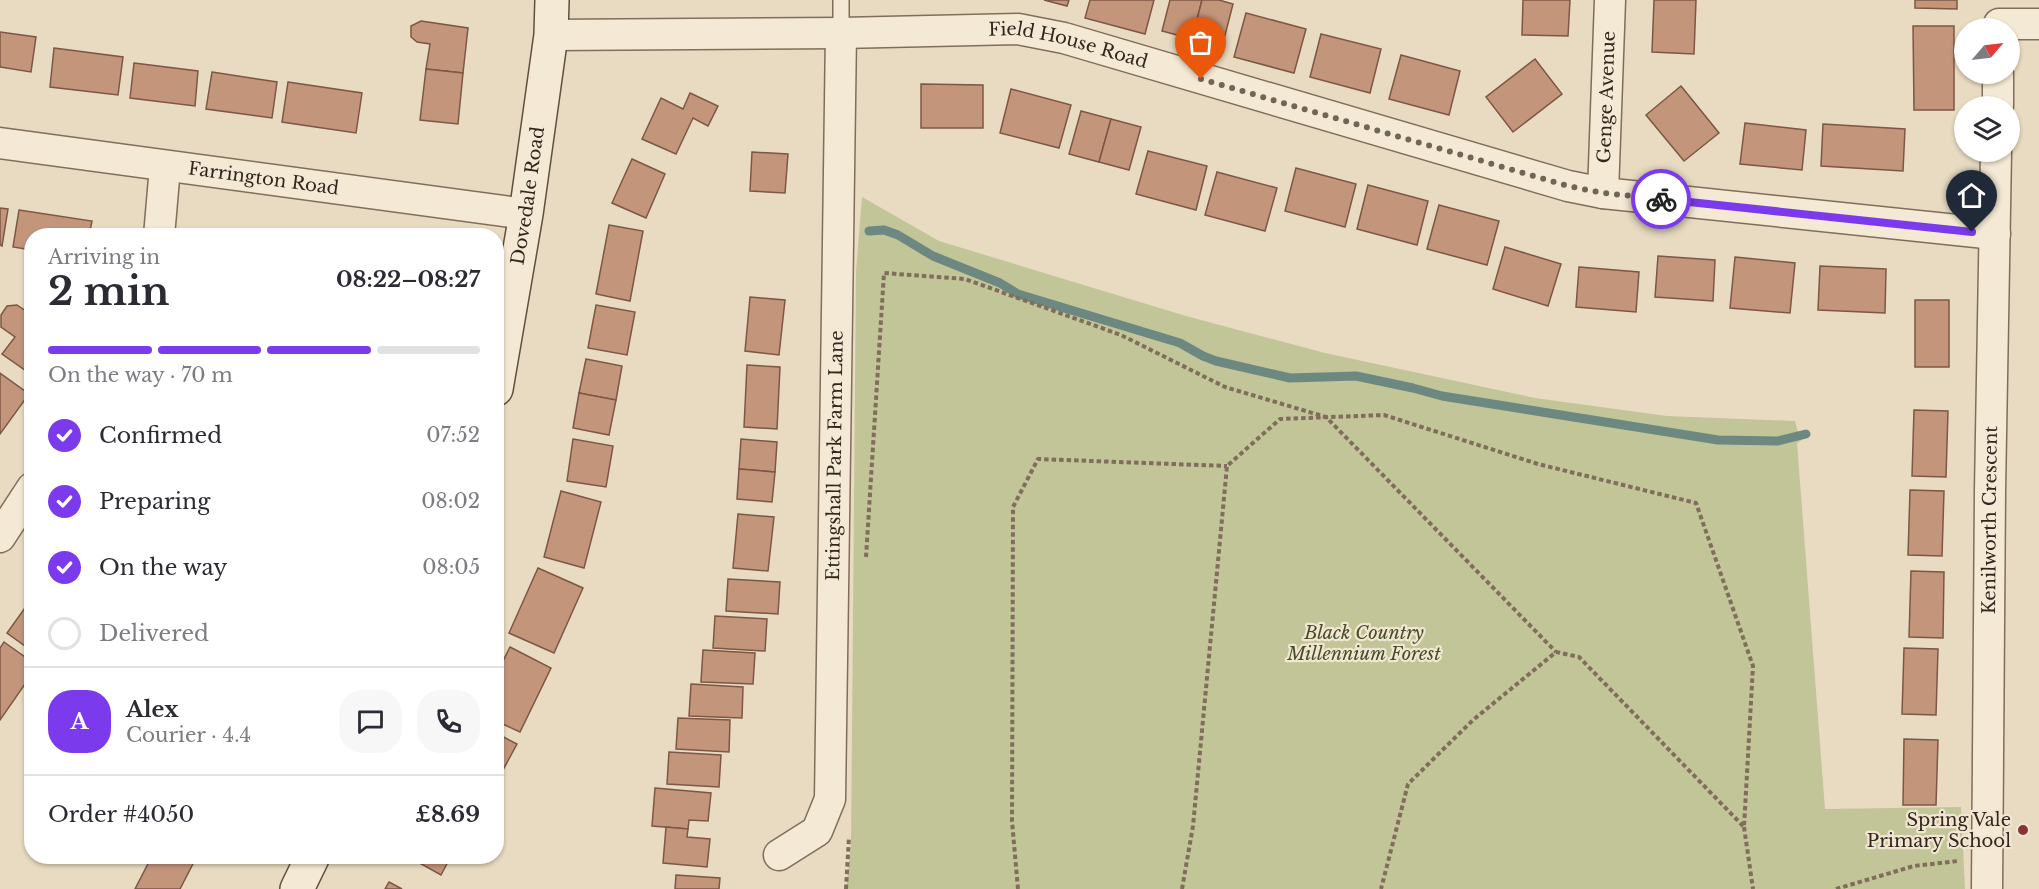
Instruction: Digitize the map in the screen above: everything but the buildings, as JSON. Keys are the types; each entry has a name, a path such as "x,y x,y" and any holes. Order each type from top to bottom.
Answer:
{"street":[{"name":"Dovedale Road","path":"504,342 526,214 551,35 552,0"},
{"name":"Genge Avenue","path":"1603,193 1610,0"},
{"path":"2000,17 2039,24"},
{"name":"Field House Road","path":"551,35 1018,29 1064,38 1568,186 1603,193 1995,234"},
{"name":"Ettingshall Park Farm Lane","path":"779,855 817,831 830,799 841,33"},
{"name":"Farrington Road","path":"0,143 526,214"},
{"name":"Kenilworth Crescent","path":"1987,889 1996,162"},
{"path":"160,228 165,167"},
{"path":"0,537 24,500"},
{"path":"297,889 309,864"}],"lane":[{"path":"841,0 841,33"}],"path":[{"path":"884,273 965,279 1120,335 1225,387 1326,417 1556,652 1579,657 1744,827"},
{"path":"1182,889 1193,826 1227,466 1280,418 1384,415 1538,464 1696,503 1753,666 1744,827 1753,889"},
{"path":"1018,889 1012,821 1013,507 1038,459 1227,466"},
{"path":"1381,889 1408,784 1473,720 1556,652"},
{"path":"1836,889 1914,866 1964,860"}],"green space":[{"name":"Black Country Millennium Forest","path":"862,197 939,241 1186,316 1325,353 1535,398 1667,416 1795,421 1798,432 1805,431 1807,437 1797,443 1825,809 1961,807 1965,889 846,889 851,845 856,272"}],"waterway":[{"path":"869,231 884,230 898,235 933,256 1000,283 1018,294 1180,343 1216,361 1290,378 1356,376 1442,396 1718,440 1778,441 1806,434"}],"way so far":[{"path":"1201,79 1568,186 1603,193 1661,199"}],"place":[{"name":"Spring Vale Primary School","path":"2023,830"}],"route":[{"path":"1661,199 1972,232"}]}
